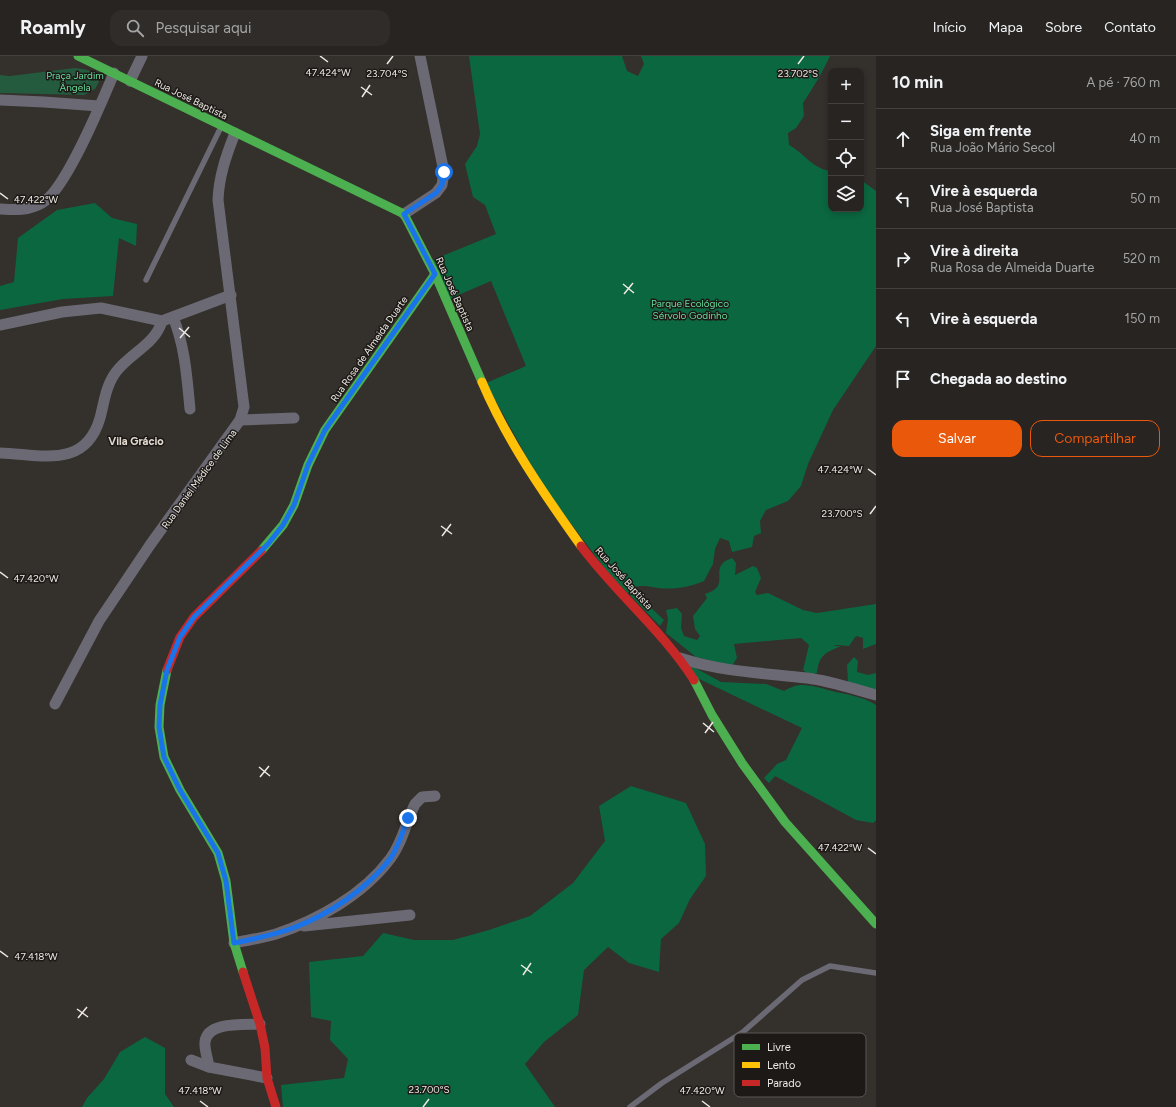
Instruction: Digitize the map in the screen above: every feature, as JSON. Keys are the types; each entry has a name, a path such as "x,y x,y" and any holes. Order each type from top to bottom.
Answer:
{"street":[{"name":"Rua José Baptista","path":"78,56 404,214 435,274 497,418 550,504 592,562 657,630 680,658 742,763 785,822 876,924"},
{"path":"130,81 142,56"},
{"path":"404,214 436,193 442,185 444,172 420,56"},
{"path":"0,209 22,210 42,203 55,190 76,155 114,73"},
{"path":"0,100 99,106"},
{"name":"Rua Daniel Médice de Lima","path":"55,704 99,621 150,545 240,420 244,407 218,200 220,175 235,133"},
{"name":"Rua Rosa de Almeida Duarte","path":"276,1107 267,1078 260,1024 234,943 226,881 218,853 180,790 164,757 159,727 160,705 167,670 180,637 194,617 268,544 283,525 294,505 308,465 325,430 435,274"},
{"path":"1,326 62,312 100,308 168,319 231,295"},
{"path":"168,319 179,332 184,355 190,409"},
{"path":"0,453 49,457 65,456 83,446 91,439 97,427 109,384 116,372 155,336 168,319"},
{"path":"240,420 294,418"},
{"path":"680,658 705,666 726,670 809,678 846,686 876,695"},
{"path":"234,943 274,934 295,927 334,907 371,880 390,859 415,804 422,797 435,796"},
{"path":"295,927 410,914"},
{"path":"209,1067 205,1042 209,1032 216,1027 260,1024"},
{"path":"191,1060 209,1067 267,1078"}],"lane":[{"path":"146,280 222,126"},
{"path":"741,1033 802,980 830,966 876,973"},
{"path":"630,1107 662,1083 734,1038"}],"green space":[{"name":"Parque Ecológico Sérvolo Godinho","path":"469,56 622,56 627,71 638,76 644,64 641,56 830,56 803,103 804,116 796,128 788,133 789,145 814,164 828,170 828,212 864,212 864,182 876,191 876,346 833,410 808,464 801,486 788,501 766,510 760,521 761,533 754,536 752,547 732,552 729,541 720,538 715,549 713,564 704,581 693,585 676,588 664,589 638,586 630,588 664,620 660,626 609,574 542,485 486,383 526,366 491,281 449,299 430,261 496,234 485,205 473,197 465,164 477,146 480,134"},
{"name":"Praça Jardim Ângela","path":"75,68 90,71 95,75 99,82 95,89 84,95 0,93 0,75 10,76"},
{"path":"95,203 112,218 137,224 136,246 119,238 113,296 63,299 0,310 0,286 14,282 18,238 57,210"},
{"path":"732,558 736,563 735,575 753,566 757,568 761,578 755,592 757,595 768,593 803,610 817,613 876,604 876,644 863,649 863,638 856,636 849,646 837,645 833,646 841,646 824,655 819,662 817,673 810,675 803,670 809,645 801,638 734,644 737,658 732,666 696,657 666,633 668,619 666,610 677,608 682,614 681,628 684,636 697,640 700,636 695,629 693,616 707,598 705,594 713,591 717,587 719,583 719,570 721,566 725,561"},
{"path":"854,657 858,661 857,672 868,675 876,673 876,691 848,682 847,665"},
{"path":"690,665 721,682 766,684 784,691 801,685 816,687 860,698 876,705 876,820 873,823 856,820 775,776 769,783 764,778 777,764 786,760 802,728 695,677"},
{"path":"631,786 686,803 705,844 706,876 690,899 679,923 661,939 659,972 629,963 608,947 584,970 578,1015 544,1042 525,1064 555,1107 283,1107 281,1085 344,1078 348,1059 330,1040 331,1021 311,1017 309,962 363,956 383,933 414,940 453,940 530,916 573,883 605,841 599,806"},
{"path":"145,1037 165,1048 165,1094 174,1107 82,1107 87,1098 104,1079 120,1052"}],"traffic: fast":[{"path":"78,56 404,214 435,274 482,382"},
{"path":"261,551 283,525 294,505 308,465 325,430 435,274"},
{"path":"167,670 160,705 159,727 164,757 180,790 218,853 226,881 234,943 243,972"},
{"path":"694,680 712,715 742,763 785,822 876,924"}],"traffic: slow":[{"path":"482,382 503,425 527,467 581,546"}],"traffic: jam":[{"path":"581,546 609,580 668,645 694,680"},
{"path":"167,670 180,637 194,617 261,551"},
{"path":"243,972 260,1024 265,1048 267,1078 276,1107"}],"district":[{"name":"Vila Grácio","path":"136,441"}],"route":[{"path":"408,818 402,836 390,859 371,880 334,907 295,927 274,934 234,943 226,881 218,853 199,819 180,790 164,757 159,727 160,705 167,670 180,637 194,617 268,544 283,525 294,505 308,465 325,430 435,274 404,214 423,203 436,193 442,185 444,172"}]}
